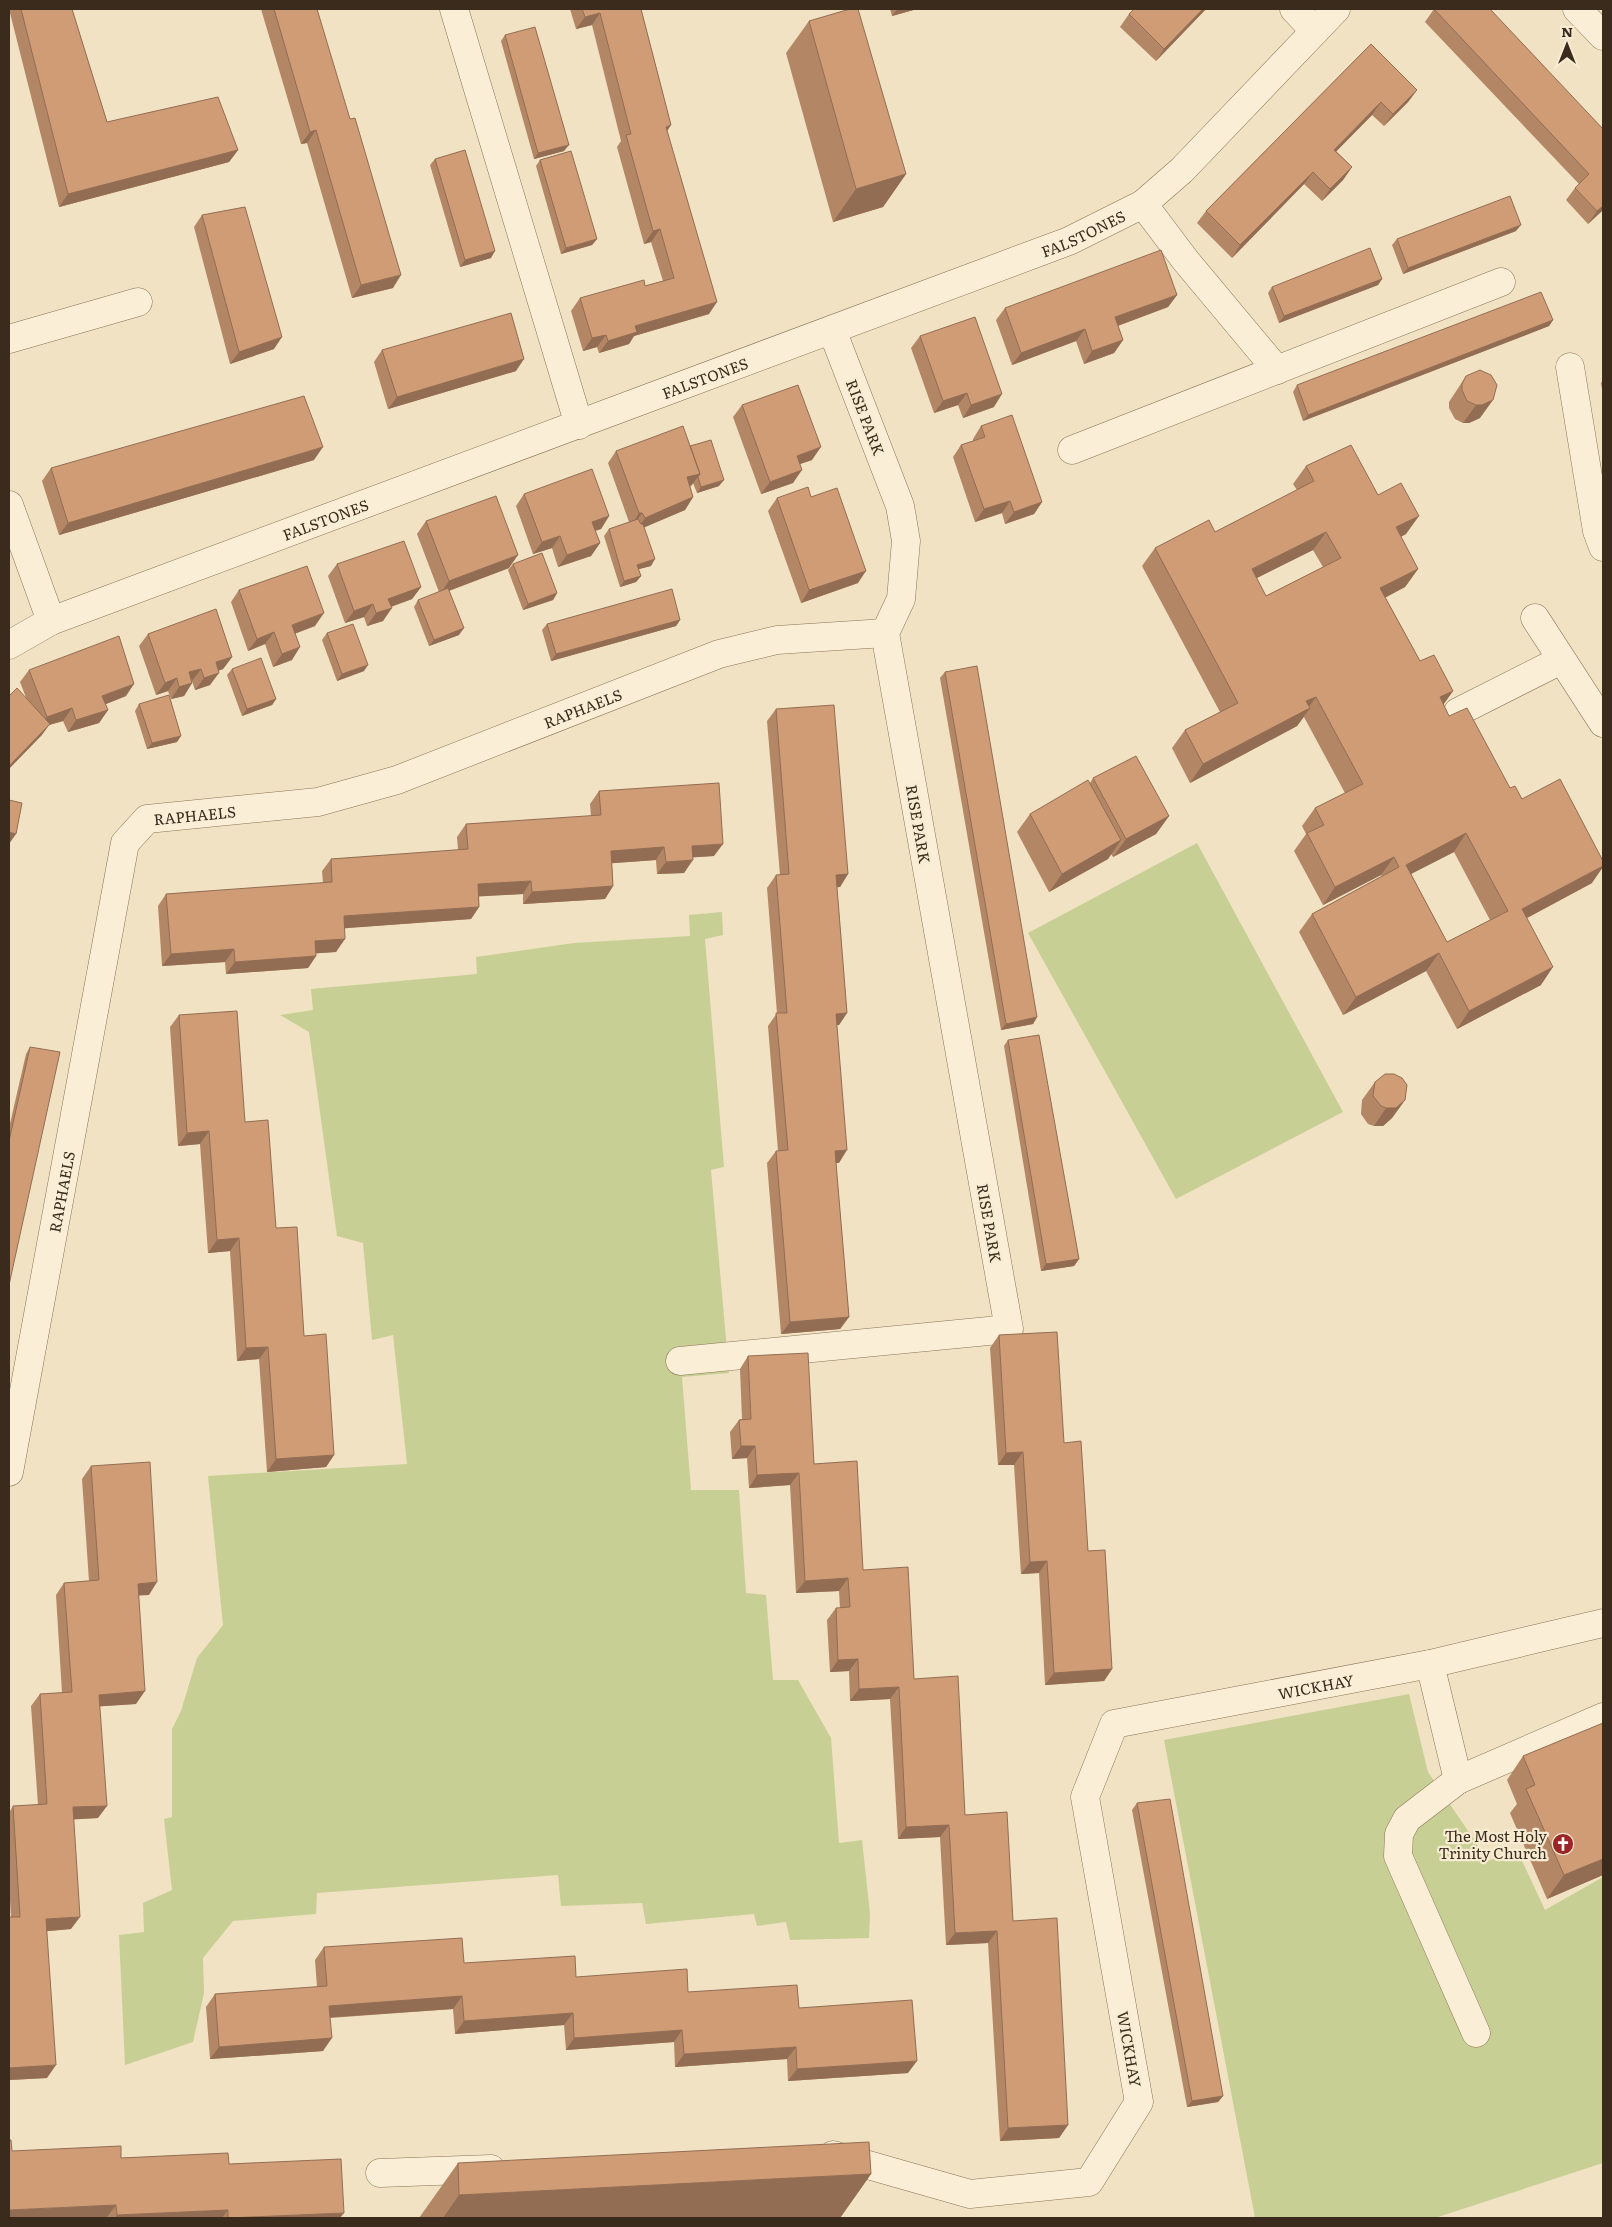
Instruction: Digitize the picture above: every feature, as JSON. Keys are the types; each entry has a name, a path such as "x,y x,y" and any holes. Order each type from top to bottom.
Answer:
{"street":[{"path":"454,9 579,425"},
{"path":"1294,9 1315,31"},
{"name":"FALSTONES","path":"9,645 51,621 1069,241 1143,204 1182,170 1336,9"},
{"path":"1577,9 1601,30"},
{"path":"1143,204 1186,261 1277,370"},
{"path":"1072,450 1501,282"},
{"path":"9,338 138,302"},
{"name":"RISE PARK","path":"680,1361 1009,1329 885,633 901,599 906,542 900,506 832,330"},
{"path":"1570,367 1598,531 1603,547"},
{"path":"9,504 51,621"},
{"path":"1536,618 1601,726"},
{"name":"RAPHAELS","path":"9,1472 125,843 147,819 318,802 397,780 719,654 777,640 885,633"},
{"path":"1458,712 1561,660"},
{"name":"WICKHAY","path":"810,2156 838,2155 970,2194 1089,2182 1140,2102 1085,1797 1114,1724 1430,1664 1603,1623"},
{"path":"1430,1664 1458,1780"},
{"path":"1476,2033 1398,1856 1400,1834 1407,1819 1458,1780 1603,1717"},
{"path":"380,2173 519,2168"}],"green space":[{"path":"1197,843 1343,1112 1176,1199 1028,933"},
{"path":"722,912 723,935 705,939 724,1167 711,1170 729,1373 682,1377 691,1490 739,1490 746,1593 766,1595 773,1680 798,1680 831,1738 839,1843 862,1840 870,1914 869,1938 790,1940 786,1922 757,1926 754,1914 646,1924 642,1903 561,1906 558,1875 317,1893 316,1914 233,1921 203,1958 204,1993 193,2042 125,2065 119,1935 144,1932 143,1903 172,1890 164,1819 172,1817 172,1729 181,1711 197,1658 223,1625 208,1476 407,1464 393,1335 372,1340 363,1243 337,1236 309,1032 280,1015 313,1010 311,989 477,974 476,957 574,943 690,936 689,915"},
{"path":"1409,1694 1428,1772 1477,1844 1485,1862 1517,1850 1545,1910 1603,1877 1603,2163 1435,2218 1255,2218 1164,1740"}],"building":[{"path":"21,9 72,9 107,122 218,97 238,150 68,194"},
{"path":"274,9 317,9 350,119 355,118 401,275 361,285 316,130 310,132"},
{"path":"582,9 641,9 671,125 666,127 717,302 635,326 637,332 608,341 606,335 592,338 580,298 644,280 645,286 674,278 660,229 653,231 626,135 631,134 600,13 585,17"},
{"path":"850,9 858,9 906,174 856,189 809,21"},
{"path":"1134,9 1203,9 1164,49 1129,14"},
{"path":"1434,9 1490,9 1603,129 1603,206 1597,211 1575,188 1589,174"},
{"path":"535,27 569,145 538,153 505,35"},
{"path":"1371,44 1417,90 1393,114 1381,102 1334,150 1352,167 1330,189 1313,172 1240,245 1206,211"},
{"path":"465,150 495,251 465,260 435,159"},
{"path":"571,151 597,239 566,248 540,160"},
{"path":"1510,196 1521,225 1408,268 1397,239"},
{"path":"245,207 282,337 239,352 202,215"},
{"path":"1370,248 1382,279 1284,316 1272,287"},
{"path":"1161,250 1177,295 1115,317 1123,340 1092,351 1085,329 1021,353 1005,308"},
{"path":"1541,292 1553,320 1308,415 1297,385"},
{"path":"511,313 524,359 397,397 382,350"},
{"path":"975,317 1002,394 971,405 967,393 943,401 920,336"},
{"path":"1480,370 1491,375 1497,385 1493,400 1482,405 1476,405 1467,401 1462,390 1462,384 1466,376"},
{"path":"798,385 821,447 797,456 802,470 770,482 742,405"},
{"path":"304,396 323,447 68,523 51,468"},
{"path":"1012,415 1042,502 1014,512 1010,501 984,509 961,445 985,437 981,426"},
{"path":"683,426 700,474 687,477 693,497 645,518 642,513 639,513 616,451"},
{"path":"711,440 724,480 701,487 698,477 700,474 690,446"},
{"path":"1351,445 1378,495 1401,483 1419,516 1396,527 1418,569 1380,588 1420,661 1434,655 1453,691 1440,697 1449,716 1467,708 1510,788 1515,786 1522,799 1560,779 1603,861 1603,866 1522,909 1553,967 1469,1011 1439,953 1356,997 1312,914 1399,867 1394,857 1335,887 1307,833 1324,825 1315,808 1363,784 1316,697 1306,701 1310,708 1203,764 1185,730 1238,703 1155,548 1209,520 1215,532 1314,481 1306,466","holes":["1326,532 1341,558 1266,596 1252,569","1466,833 1508,911 1447,942 1406,865"]},
{"path":"592,469 609,516 592,522 600,543 567,555 560,536 542,542 524,494"},
{"path":"808,487 811,497 837,488 866,571 809,590 777,498"},
{"path":"496,496 518,555 449,581 426,521"},
{"path":"638,519 643,524 655,559 637,565 641,576 624,581 609,529"},
{"path":"404,541 421,587 388,599 392,608 376,613 373,604 354,611 337,564"},
{"path":"542,553 557,593 528,604 513,564"},
{"path":"307,566 324,613 292,625 300,647 282,654 274,632 257,639 239,590"},
{"path":"448,588 464,628 434,640 418,600"},
{"path":"672,589 680,620 556,654 547,624"},
{"path":"216,609 232,657 216,662 219,673 204,678 201,669 189,672 192,683 179,687 177,678 165,683 148,634"},
{"path":"353,624 368,665 342,674 327,633"},
{"path":"119,636 134,684 102,696 108,710 76,720 72,708 47,717 29,670"},
{"path":"261,658 276,699 247,709 232,669"},
{"path":"977,666 1037,1017 1006,1024 945,672"},
{"path":"17,688 50,724 9,766 9,696"},
{"path":"169,695 181,736 152,743 139,704"},
{"path":"834,705 848,874 836,875 847,1013 836,1014 847,1150 835,1151 849,1317 790,1322 776,1151 788,1150 776,1013 787,1013 776,875 789,874 776,709"},
{"path":"1136,756 1169,816 1126,839 1093,778"},
{"path":"1088,780 1121,840 1062,874 1030,814"},
{"path":"719,783 723,844 692,846 693,860 666,862 664,847 611,851 613,886 532,892 531,881 478,884 479,907 344,916 345,939 315,941 316,956 235,962 234,949 171,954 166,894 332,882 331,859 468,849 466,824 601,815 599,791"},
{"path":"9,800 22,803 16,834 9,832"},
{"path":"237,1011 245,1122 268,1120 276,1228 297,1227 304,1336 326,1334 334,1455 276,1459 268,1347 246,1348 239,1238 217,1240 209,1131 187,1133 179,1015"},
{"path":"1039,1035 1079,1259 1046,1264 1008,1040"},
{"path":"30,1047 60,1052 9,1285 9,1141"},
{"path":"1385,1074 1394,1074 1402,1078 1407,1085 1405,1100 1396,1108 1381,1106 1373,1096 1375,1082"},
{"path":"1057,1332 1064,1443 1081,1441 1088,1551 1105,1550 1112,1669 1054,1673 1047,1561 1030,1562 1023,1452 1006,1453 999,1335"},
{"path":"808,1353 814,1464 857,1461 863,1570 908,1567 914,1679 958,1676 965,1815 1007,1812 1013,1921 1057,1918 1068,2125 1008,2128 997,1931 955,1933 949,1825 906,1827 899,1687 859,1689 858,1659 838,1660 836,1608 850,1607 848,1578 805,1581 799,1473 757,1475 755,1446 741,1446 739,1420 751,1419 748,1356"},
{"path":"150,1462 157,1582 138,1584 145,1691 99,1695 107,1806 73,1807 80,1917 46,1919 56,2065 9,2068 9,1917 20,1917 13,1806 47,1804 40,1694 72,1692 64,1583 99,1580 91,1466"},
{"name":"The Most Holy Trinity Church","path":"1603,1723 1603,1859 1564,1875 1526,1789 1535,1785 1523,1756"},
{"path":"1170,1799 1223,2096 1192,2101 1137,1803"},
{"path":"462,1938 464,1963 575,1956 576,1977 687,1969 688,1992 797,1985 799,2008 912,2000 917,2061 797,2069 796,2047 684,2054 682,2030 574,2038 573,2013 464,2021 462,1996 329,2006 332,2038 219,2047 215,1994 327,1986 324,1947"},
{"path":"9,2140 11,2140 12,2151 121,2146 121,2158 228,2153 229,2164 341,2159 344,2213 228,2218 228,2210 117,2215 116,2205 9,2210"},
{"path":"869,2142 871,2174 459,2195 458,2163"}],"place":[{"name":"The Most Holy Trinity Church","path":"1563,1844"}]}
